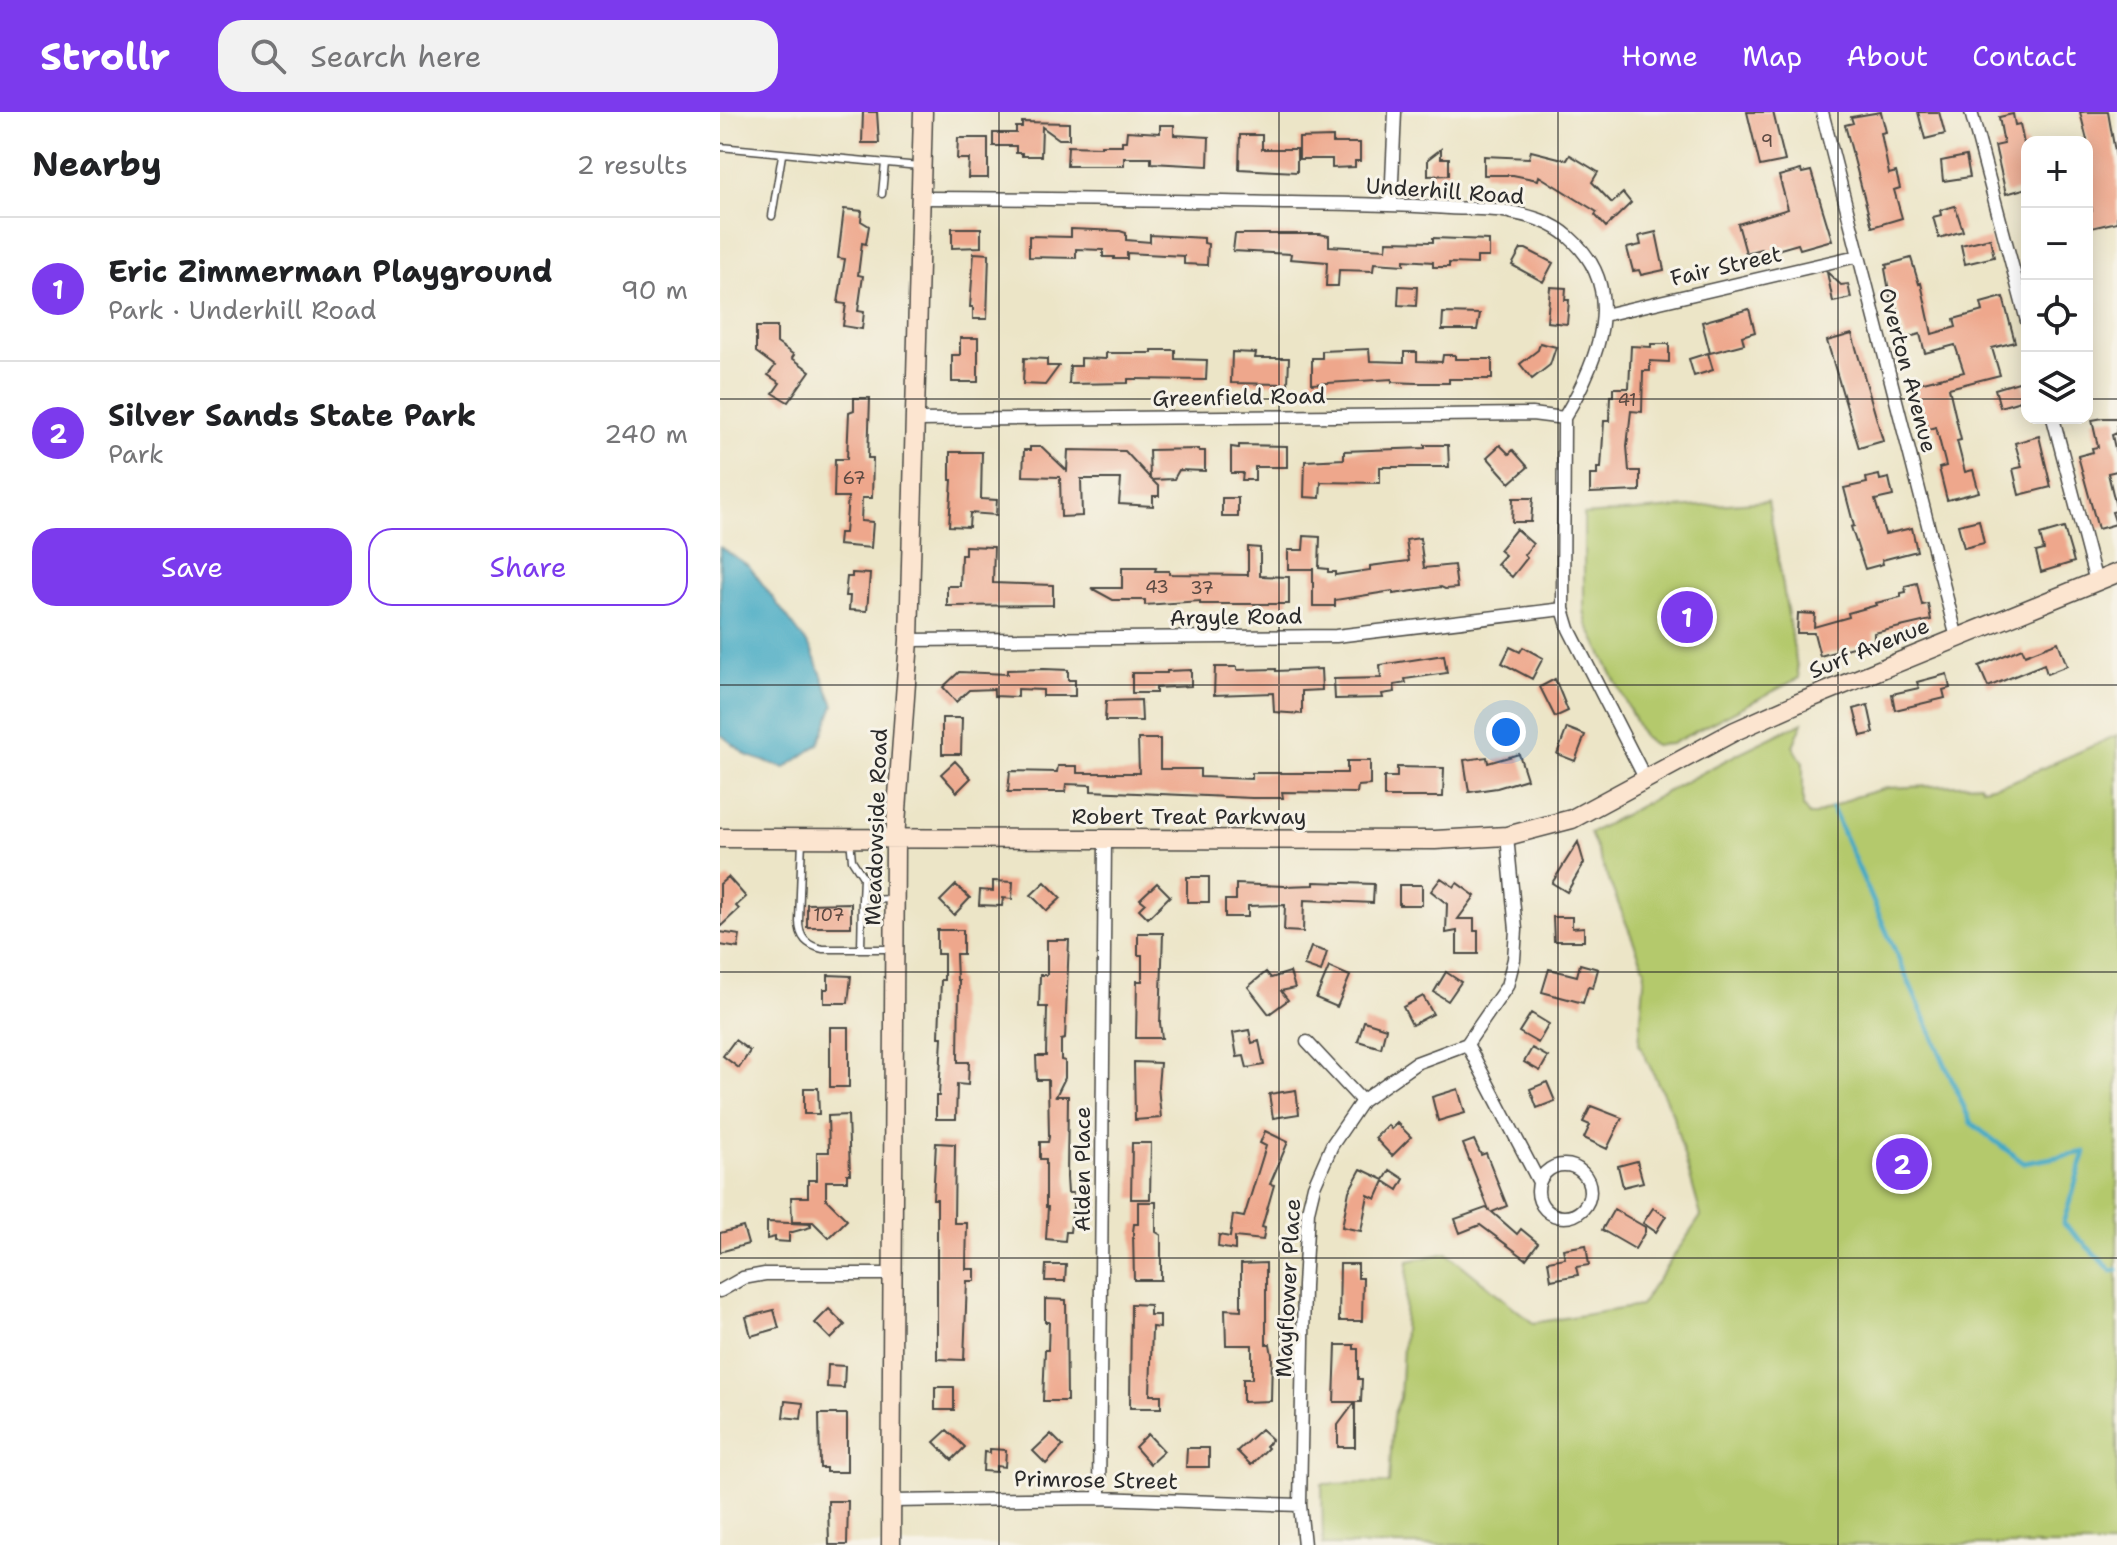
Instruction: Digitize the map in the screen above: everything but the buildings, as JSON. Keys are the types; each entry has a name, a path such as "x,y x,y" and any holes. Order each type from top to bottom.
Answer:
{"street":[{"name":"Meadowside Road","path":"891,1545 895,839 909,640 923,112"},
{"path":"1391,204 1395,112"},
{"name":"Overton Avenue","path":"1822,112 1957,638"},
{"path":"1971,112 2021,299"},
{"name":"Underhill Road","path":"922,198 1391,204 1506,211 1545,221 1569,237 1592,261 1601,285 1604,315 1593,358 1564,418 1563,609 1569,629 1646,780"},
{"name":"Fair Street","path":"1604,315 1857,256"},
{"name":"Greenfield Road","path":"914,420 1516,414 1564,418"},
{"path":"2055,424 2096,582"},
{"name":"Surf Avenue","path":"1646,780 1735,731 1783,709 2117,573"},
{"name":"Argyle Road","path":"909,640 1336,636 1563,609"},
{"name":"Robert Treat Parkway","path":"720,838 1105,841 1435,840 1507,836 1572,819 1646,780"},
{"path":"1507,836 1516,930 1514,959 1507,986 1467,1044 1539,1182 1537,1190 1541,1205 1553,1215 1569,1217 1587,1202 1589,1186 1586,1178 1574,1167 1557,1165 1539,1182"},
{"name":"Alden Place","path":"1099,1498 1105,841"},
{"path":"1307,1042 1362,1101"},
{"name":"Mayflower Place","path":"1304,1545 1300,1505 1304,1286 1308,1211 1314,1186 1332,1145 1362,1101 1416,1063 1467,1044"},
{"path":"720,1291 743,1278 765,1274 893,1274"},
{"name":"Primrose Street","path":"892,1501 1099,1498 1300,1505"}],"lane":[{"path":"720,147 922,166"},
{"path":"772,216 782,155"},
{"path":"882,194 885,163"},
{"path":"802,839 799,932 804,940 813,947 895,949"},
{"path":"850,839 852,860 863,877 861,949"},
{"path":"862,900 895,899"}],"green space":[{"path":"1768,501 1799,678 1671,744 1655,745 1643,737 1587,624 1584,610 1584,515"},
{"path":"1803,722 1793,746 1803,763 1803,807 1809,815 1886,788 1980,784 1982,788 2011,782 2117,735 2117,1545 1323,1545 1322,1484 1389,1483 1393,1416 1400,1398 1408,1261 1447,1253 1533,1323 1640,1306 1701,1216 1672,1112 1639,1044 1645,970 1590,833"}],"water":[{"path":"720,547 749,566 811,649 834,705 819,744 785,768 748,756 720,734"}],"waterway":[{"path":"1832,808 1971,1123 2024,1163 2085,1152 2063,1223 2112,1271 2117,1270"}],"place":[{"name":"Eric Zimmerman Playground","path":"1687,617"},
{"name":"Silver Sands State Park","path":"1902,1164"}]}
